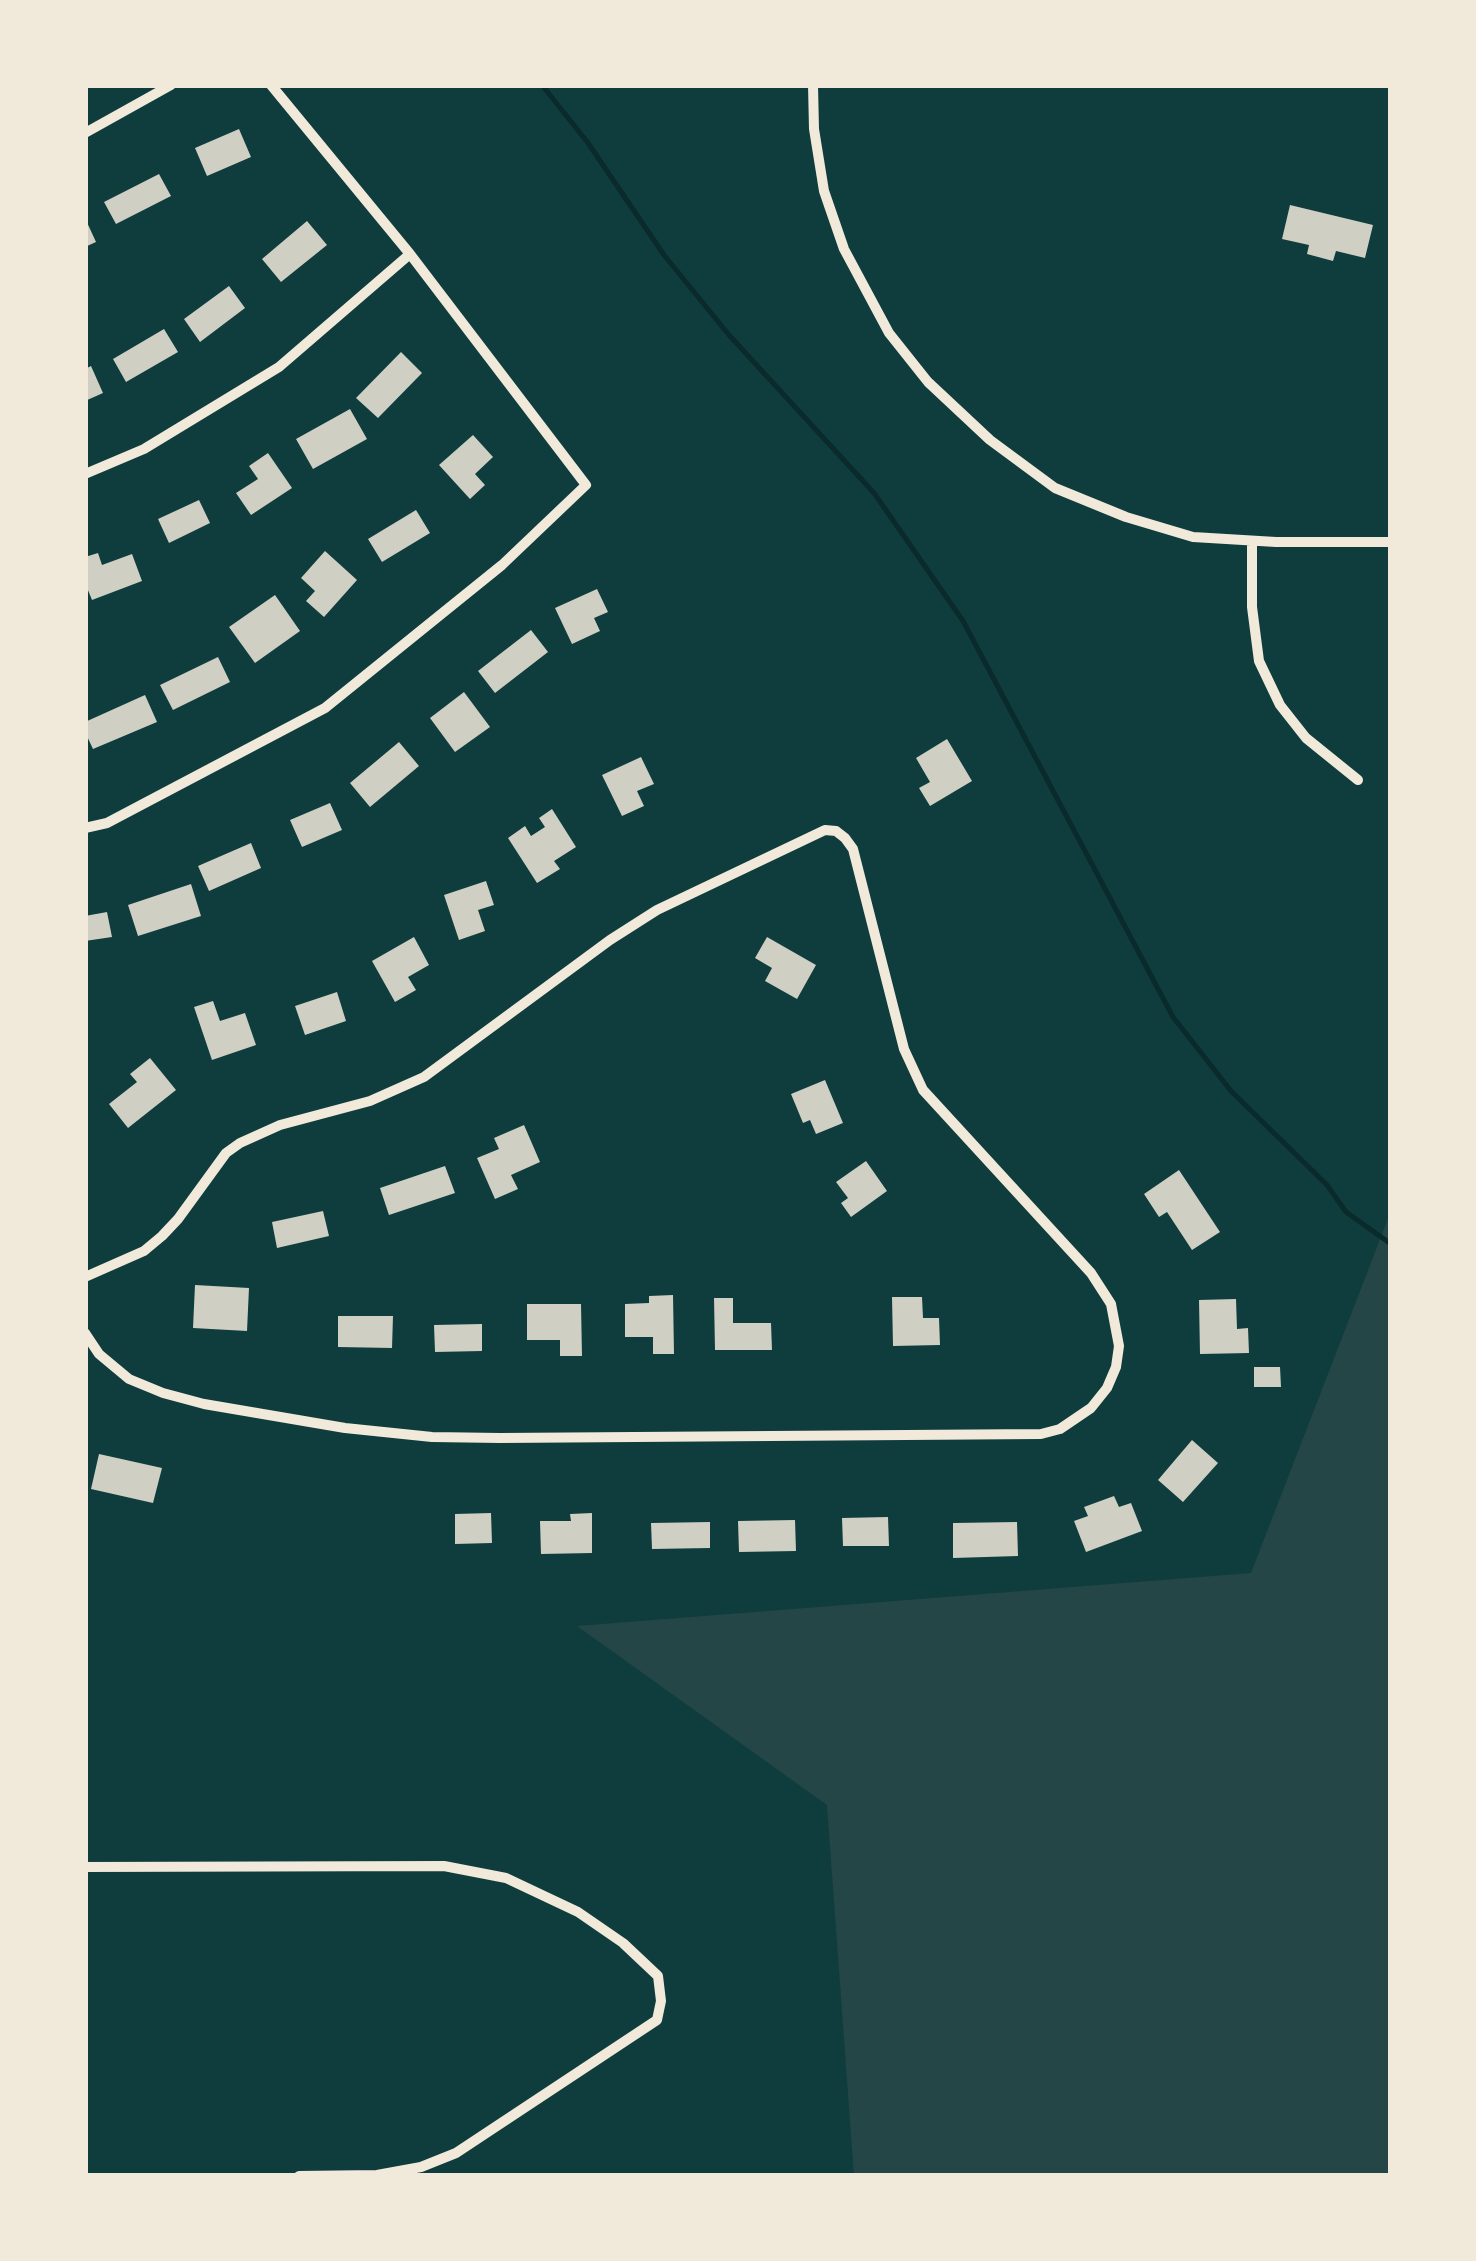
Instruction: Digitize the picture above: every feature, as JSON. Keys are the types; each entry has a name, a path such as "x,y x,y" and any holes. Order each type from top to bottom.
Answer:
{"street":[{"path":"85,134 171,85"},
{"path":"85,828 107,823 325,708 502,566 586,485 410,254 271,85"},
{"path":"813,85 814,129 824,191 844,249 889,332 928,382 990,440 1055,488 1126,517 1193,537 1391,542"},
{"path":"85,474 144,448 280,367 410,254"},
{"path":"1252,541 1252,607 1259,661 1280,705 1306,738 1358,780"},
{"path":"85,1278 144,1251 162,1236 226,1153 240,1143 280,1125 370,1101 424,1077 564,972 657,910 825,830 836,831 853,849 904,1049 923,1090 1091,1273 1110,1304 1118,1346 1116,1367 1107,1388 1091,1408 1060,1429 1014,1436 432,1436 204,1404 141,1385 99,1354 85,1333"},
{"path":"85,1867 444,1866 506,1878 578,1912 623,1943 658,1976 662,2001 657,2020 456,2153 377,2175 299,2176"}],"shaded area":[{"path":"1391,1211 1391,2176 854,2176 827,1805 577,1626 1251,1573"}],"building":[{"path":"239,129 251,157 207,176 195,148"},
{"path":"159,174 171,196 116,224 104,202"},
{"path":"1290,205 1373,225 1365,258 1336,251 1333,261 1307,254 1309,245 1282,239"},
{"path":"85,218 96,242 85,247"},
{"path":"307,221 327,245 281,282 262,259"},
{"path":"229,286 245,308 200,342 184,319"},
{"path":"164,329 178,352 126,382 113,359"},
{"path":"401,352 422,373 378,418 356,398"},
{"path":"91,366 103,393 85,401 85,369"},
{"path":"350,409 367,439 313,469 296,439"},
{"path":"473,435 493,457 475,474 485,485 470,499 439,465"},
{"path":"268,453 292,488 251,515 236,493 258,479 249,466"},
{"path":"199,500 210,523 169,543 158,519"},
{"path":"416,510 430,533 382,562 368,539"},
{"path":"325,551 357,580 324,617 306,601 315,591 301,578"},
{"path":"98,553 102,565 132,554 142,581 92,600 85,583 85,557"},
{"path":"597,589 608,612 594,618 600,631 572,644 555,608"},
{"path":"275,595 300,631 255,663 229,627"},
{"path":"531,630 548,652 495,693 478,671"},
{"path":"218,657 230,682 173,710 160,685"},
{"path":"464,692 490,727 455,752 430,718"},
{"path":"145,695 157,722 93,749 85,722"},
{"path":"947,739 972,781 930,806 919,788 930,782 916,758"},
{"path":"399,742 419,766 370,807 350,783"},
{"path":"641,757 654,784 637,791 644,806 622,816 602,775"},
{"path":"330,803 342,830 302,847 290,820"},
{"path":"552,809 576,847 554,861 560,869 537,883 508,838 525,826 531,836 545,827 539,818"},
{"path":"251,843 261,868 209,891 198,866"},
{"path":"486,881 494,905 478,910 485,931 459,940 444,895"},
{"path":"191,884 201,916 138,936 128,905"},
{"path":"107,912 112,937 85,941 85,916"},
{"path":"414,937 429,965 408,977 416,990 395,1002 372,961"},
{"path":"767,937 816,965 797,999 765,981 772,968 755,958"},
{"path":"337,992 346,1021 305,1035 295,1006"},
{"path":"213,1001 220,1021 245,1013 256,1045 212,1060 194,1007"},
{"path":"150,1058 176,1090 128,1128 109,1104 137,1082 130,1074"},
{"path":"825,1080 843,1123 816,1134 810,1120 803,1123 791,1094"},
{"path":"524,1125 540,1162 511,1175 518,1189 495,1199 477,1158 499,1149 494,1138"},
{"path":"866,1161 887,1191 851,1217 841,1203 848,1198 836,1182"},
{"path":"445,1166 455,1193 389,1215 380,1188"},
{"path":"1179,1170 1220,1232 1192,1250 1167,1212 1159,1217 1144,1194"},
{"path":"323,1211 329,1236 277,1248 272,1222"},
{"path":"195,1285 249,1288 247,1331 193,1328"},
{"path":"673,1295 674,1354 653,1354 653,1337 625,1337 625,1304 649,1303 649,1296"},
{"path":"892,1297 922,1297 923,1318 939,1318 940,1345 893,1346"},
{"path":"714,1298 733,1298 733,1323 771,1323 772,1350 715,1350"},
{"path":"1236,1299 1237,1329 1248,1328 1249,1353 1200,1354 1199,1300"},
{"path":"527,1304 581,1304 582,1356 560,1356 560,1340 527,1340"},
{"path":"338,1316 393,1316 392,1348 338,1347"},
{"path":"482,1324 482,1351 435,1352 434,1325"},
{"path":"1254,1367 1280,1367 1281,1387 1254,1387"},
{"path":"1192,1440 1218,1463 1183,1502 1158,1480"},
{"path":"99,1454 162,1468 153,1503 91,1489"},
{"path":"1114,1496 1119,1507 1131,1503 1142,1531 1086,1552 1074,1521 1088,1516 1084,1507"},
{"path":"491,1513 492,1543 455,1544 455,1514"},
{"path":"592,1513 592,1553 541,1554 540,1521 571,1521 570,1514"},
{"path":"888,1517 889,1546 843,1546 842,1518"},
{"path":"795,1520 796,1551 739,1552 738,1521"},
{"path":"710,1522 710,1548 652,1549 651,1523"},
{"path":"1017,1522 1018,1556 953,1558 953,1523"}],"waterway":[{"path":"542,85 588,143 664,255 729,335 874,493 963,621 1173,1017 1231,1091 1327,1185 1346,1212 1391,1244"}]}
